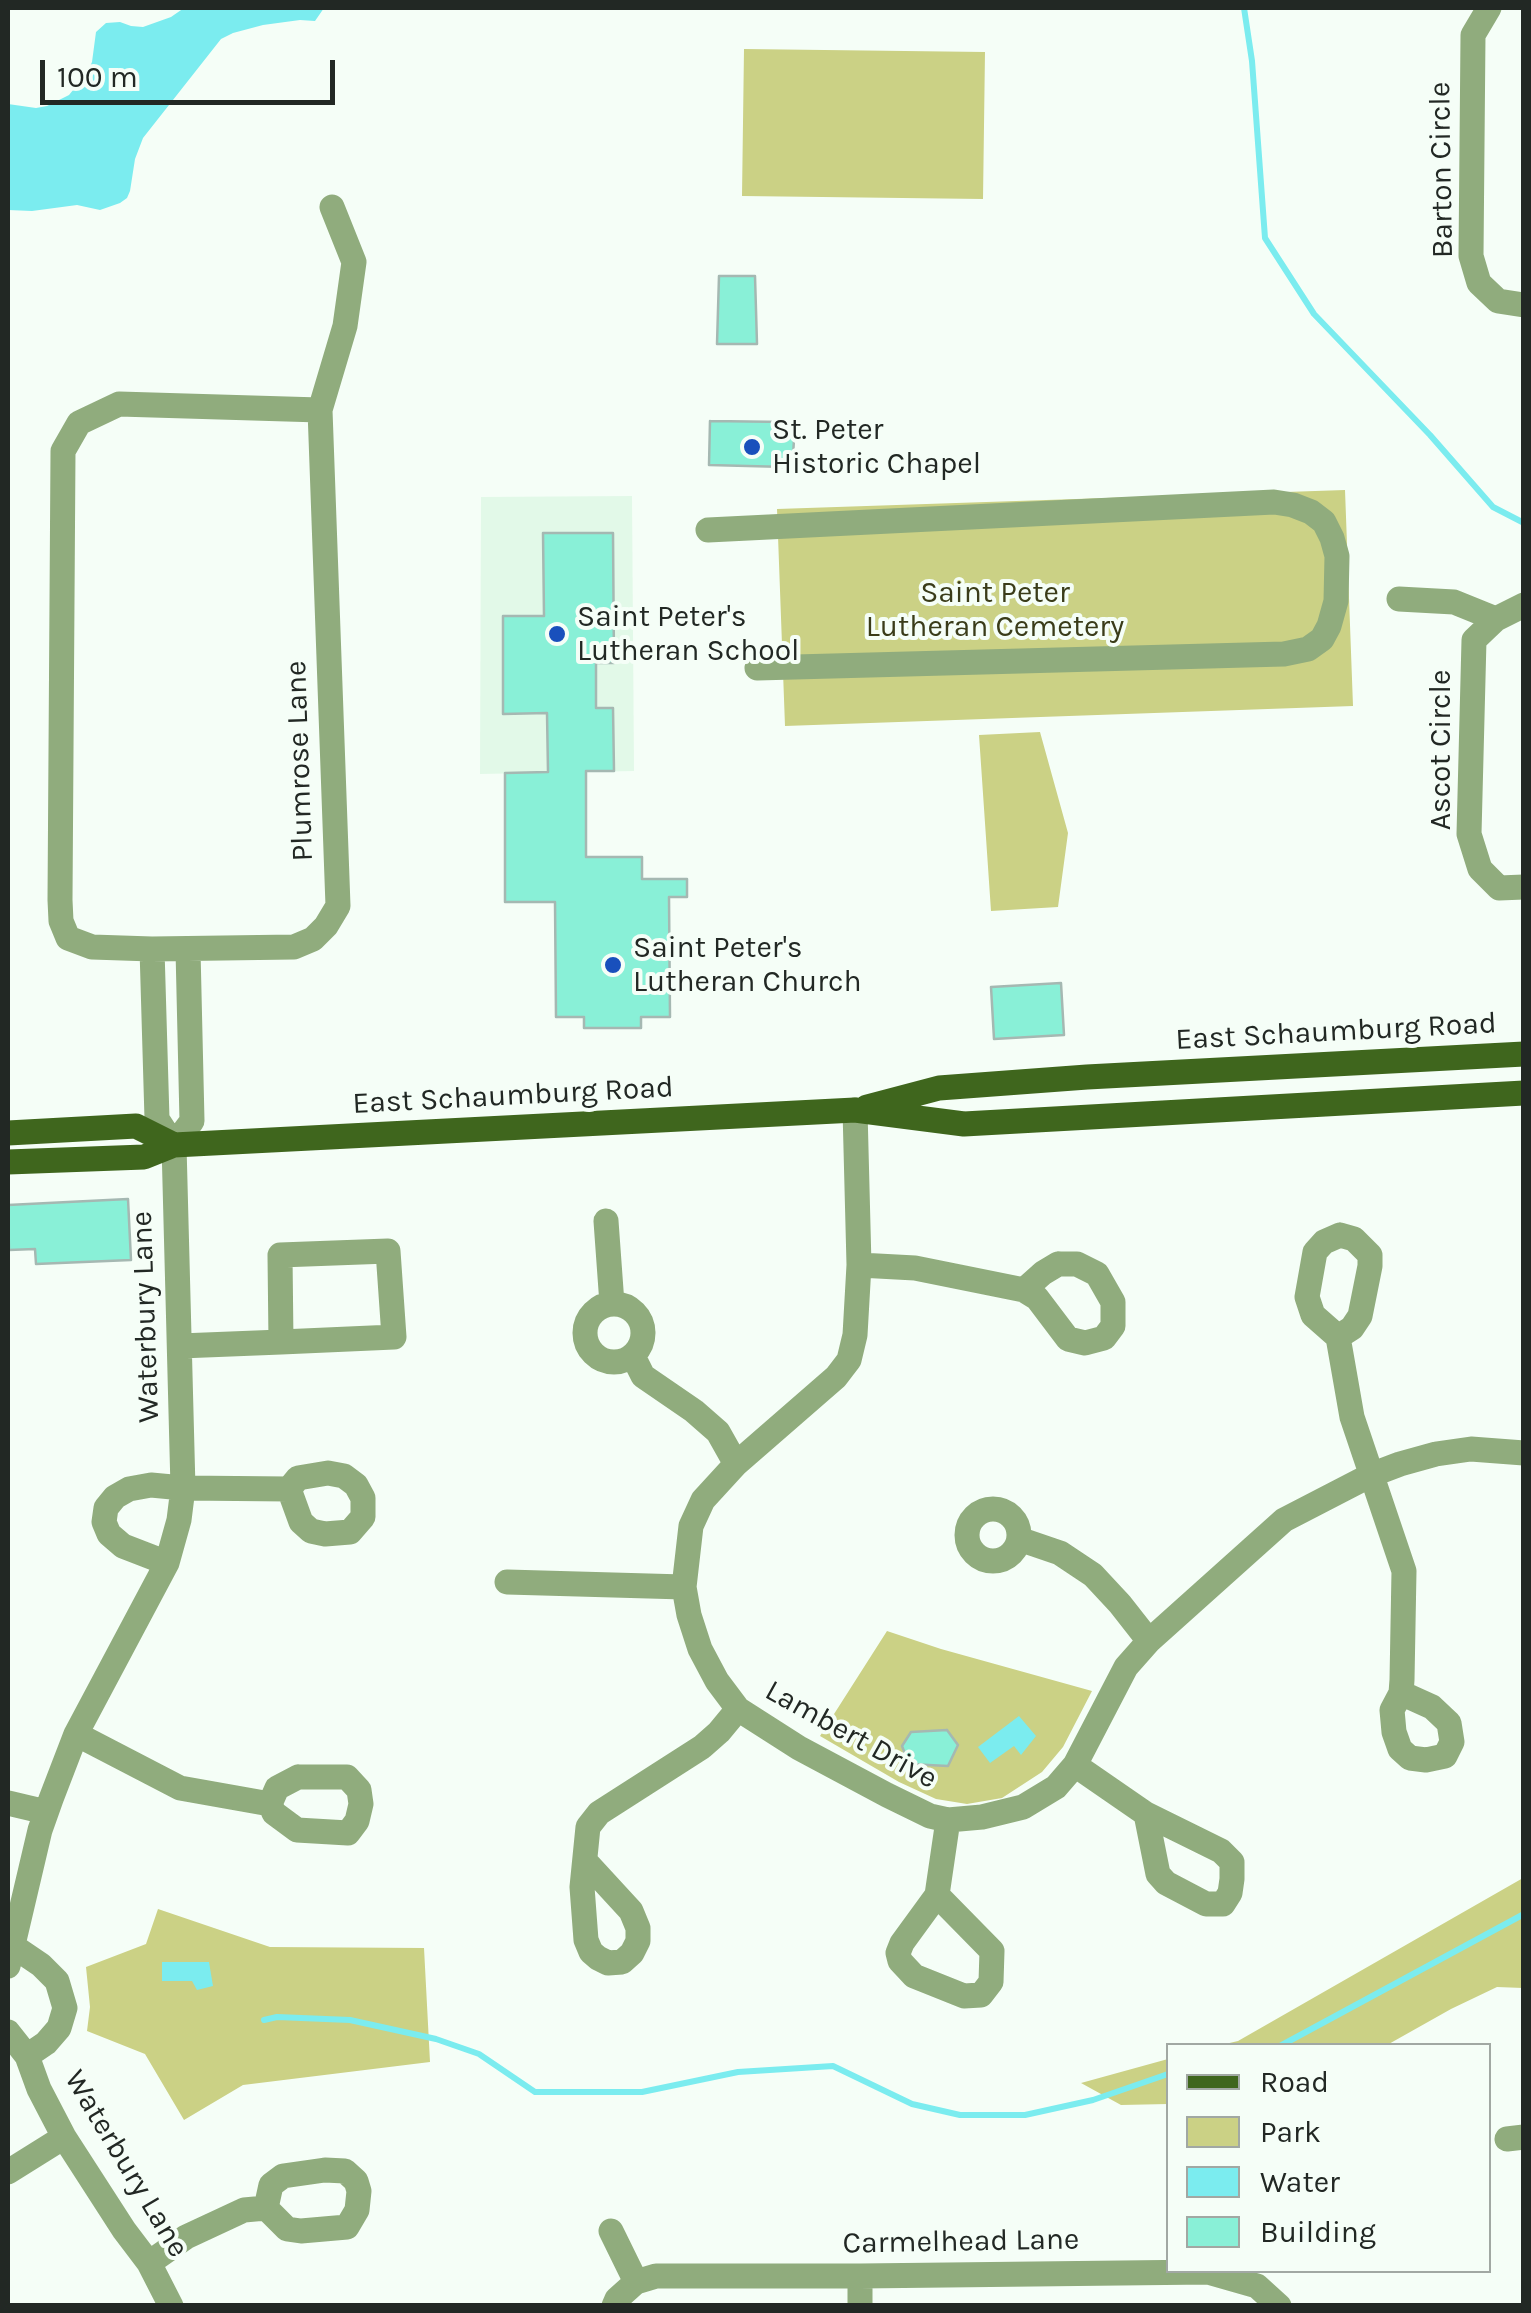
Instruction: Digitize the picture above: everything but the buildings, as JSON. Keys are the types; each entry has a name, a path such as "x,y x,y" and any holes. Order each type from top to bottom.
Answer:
{"main road":[{"name":"East Schaumburg Road","path":"855,1110 939,1088 1524,1054"},
{"name":"East Schaumburg Road","path":"8,1162 144,1157 174,1145 855,1110 964,1124 1524,1093"},
{"name":"East Schaumburg Road","path":"8,1133 136,1126 174,1145"}],"street":[{"name":"Barton Circle","path":"1489,8 1473,35 1471,256 1479,283 1498,301 1524,305"},
{"name":"Plumrose Lane","path":"320,410 119,404 79,423 62,451 61,921 68,938 92,947 152,950 294,946 312,939 338,906 320,410 345,326 354,262 332,207"},
{"path":"708,530 1274,502 1311,512 1324,522 1337,556 1336,601 1322,639 1308,649 1284,654 757,668"},
{"path":"1399,600 1454,602 1496,619 1524,605"},
{"name":"Ascot Circle","path":"1496,619 1474,640 1469,834 1480,869 1499,888 1524,888"},
{"name":"Waterbury Lane","path":"27,2056 59,2028 65,2008 57,1981 41,1966 10,1956 19,1868 76,1734 167,1562 184,1488 174,1145 157,1119 152,950"},
{"name":"Waterbury Lane","path":"174,1145 192,1121 188,950"},
{"name":"Lambert Drive","path":"855,1110 859,1265 856,1335 849,1360 836,1377 736,1464 704,1500 691,1526 684,1587 688,1615 700,1649 717,1682 738,1709 799,1748 880,1791 930,1816 948,1820 1023,1807 1056,1787 1075,1765 1126,1667 1149,1641 1284,1520 1400,1464 1471,1450 1524,1453"},
{"path":"606,1221 612,1304"},
{"path":"180,1346 281,1342 394,1337 388,1251 280,1255 281,1342"},
{"path":"859,1265 915,1268 1024,1290"},
{"path":"612,1304 629,1308 641,1322 642,1340 633,1356 614,1362 605,1361 589,1349 585,1330 594,1312 612,1304"},
{"path":"1338,1337 1352,1418 1404,1571 1401,1692"},
{"path":"633,1356 644,1376 718,1432 736,1464"},
{"path":"167,1562 123,1546 109,1534 104,1522 106,1508 115,1497 128,1489 151,1485 289,1489"},
{"path":"1020,1539 1060,1553 1092,1575 1149,1641"},
{"path":"508,1582 684,1587"},
{"path":"585,1861 588,1827 599,1812 702,1746 738,1709"},
{"path":"76,1734 180,1788 270,1804"},
{"path":"1075,1765 1146,1814"},
{"path":"8,1803 46,1812"},
{"path":"937,1895 948,1820"},
{"name":"Waterbury Lane","path":"8,2032 27,2056 64,2137 149,2264 170,2306"},
{"path":"8,2172 64,2137"},
{"path":"149,2264 186,2237 244,2210 266,2208"},
{"path":"611,2232 636,2282 614,2306"},
{"name":"Carmelhead Lane","path":"636,2282 656,2276 1166,2272"},
{"name":"Carmelhead Lane","path":"1230,2274 1258,2286 1279,2306"},
{"path":"860,2276 860,2306"}],"shaded area":[{"name":"Saint Peter's Lutheran School","path":"632,496 634,771 480,774 481,497"}],"green space":[{"path":"744,49 985,52 983,199 742,196"},
{"name":"Saint Peter Lutheran Cemetery","path":"1345,490 1353,706 785,726 777,509"},
{"path":"1040,732 1068,833 1058,907 991,911 979,735"},
{"path":"887,1631 1092,1691 1063,1747 1042,1772 1002,1798 967,1804 936,1799 820,1736"},
{"path":"1523,1878 1523,1988 1497,1987 1391,2043 1230,2043"},
{"path":"158,1909 270,1947 424,1948 430,2062 243,2085 184,2120 145,2054 87,2031 90,2007 86,1967 146,1944"},
{"path":"1166,2060 1166,2104 1121,2105 1081,2083"}],"water":[{"path":"184,8 324,8 315,21 263,25 221,39 143,138 130,191 120,203 100,210 77,205 8,210 8,104 36,108 69,95 87,73 96,32 106,23 143,27"},
{"path":"1019,1716 1036,1736 1021,1755 1014,1746 990,1763 978,1747"},
{"path":"162,1962 209,1962 213,1986 197,1990 192,1981 162,1981"}],"waterway":[{"path":"1244,8 1252,61 1265,238 1314,314 1493,507 1524,523"},
{"path":"1286,2043 1524,1914"},
{"path":"264,2020 350,2020 436,2039 479,2054 535,2092 642,2092 738,2072 833,2066 912,2104 960,2115 1025,2115 1093,2100 1166,2075"}],"place":[{"name":"St. Peter Historic Chapel","path":"752,447"},
{"name":"Saint Peter's Lutheran School","path":"557,634"},
{"name":"Saint Peter's Lutheran Church","path":"613,965"}]}
